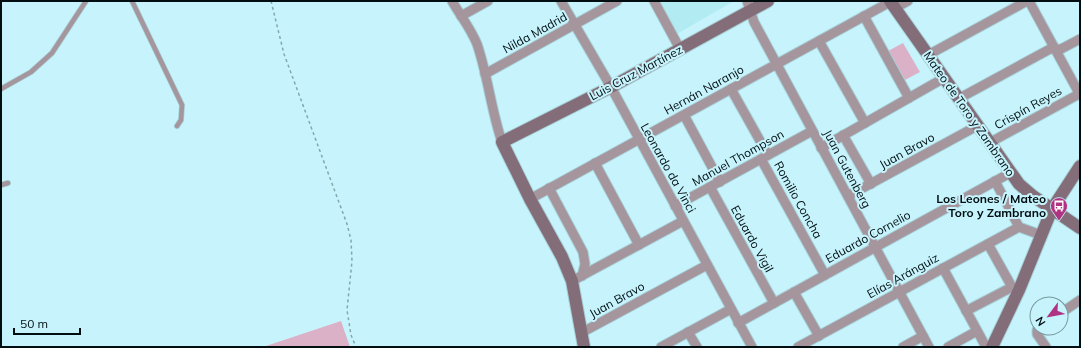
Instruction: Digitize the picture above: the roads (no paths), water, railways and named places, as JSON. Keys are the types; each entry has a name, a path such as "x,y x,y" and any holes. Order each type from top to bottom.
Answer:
{"street":[{"path":"452,1 476,43 502,142 530,199 562,257 577,279 581,333 584,347"},
{"path":"461,16 488,1"},
{"name":"Leonardo da Vinci","path":"561,1 610,87 752,347"},
{"name":"Nilda Madrid","path":"485,74 617,1"},
{"path":"654,1 680,49"},
{"name":"Luis Cruz Martínez","path":"502,142 610,87 680,49 748,6 768,1"},
{"name":"Hernán Naranjo","path":"530,199 864,16 892,4 908,1"},
{"path":"928,55 1028,1 1080,94"},
{"name":"Mateo de Toro y Zambrano","path":"892,4 1010,173 1024,189 1052,209 1079,225"},
{"name":"Juan Gutenberg","path":"748,6 754,22 776,64 929,347"},
{"path":"864,16 909,98"},
{"path":"958,99 1050,50 1061,49 1080,39"},
{"path":"819,41 865,123"},
{"path":"821,148 944,78"},
{"name":"Romilio Concha","path":"731,89 826,275"},
{"name":"Crispín Reyes","path":"989,143 1080,94"},
{"path":"684,115 720,182"},
{"name":"Juan Bravo","path":"848,196 977,126"},
{"name":"Manuel Thompson","path":"675,206 812,131"},
{"path":"844,135 871,184"},
{"path":"595,164 639,244"},
{"path":"992,347 1016,288 1052,209 1080,166"},
{"name":"Eduardo Cornelio","path":"738,322 1010,173"},
{"name":"Mateo de Toro y Zambrano","path":"995,181 1019,227"},
{"name":"Eduardo Vigil","path":"710,187 774,303"},
{"path":"550,188 583,252 585,264 577,279"},
{"path":"577,279 683,221"},
{"path":"1019,227 1041,235"},
{"name":"Elías Aránguiz","path":"798,347 1019,227"},
{"path":"988,244 1016,288"},
{"name":"Juan Bravo","path":"581,333 707,265"},
{"path":"943,268 986,347"},
{"path":"966,312 1016,288"},
{"path":"794,292 819,336"},
{"path":"1069,308 1080,300"},
{"path":"660,347 731,309"},
{"path":"948,347 977,331"},
{"path":"688,332 696,347"},
{"path":"903,347 923,336"},
{"path":"1038,336 1046,347"}],"lane":[{"path":"1,88 31,72 52,54 86,1"},
{"path":"132,1 182,105 181,120 177,126"},
{"path":"1,185 8,183"}],"place":[{"name":"Los Leones / Mateo Toro y Zambrano","path":"1059,221"}]}
